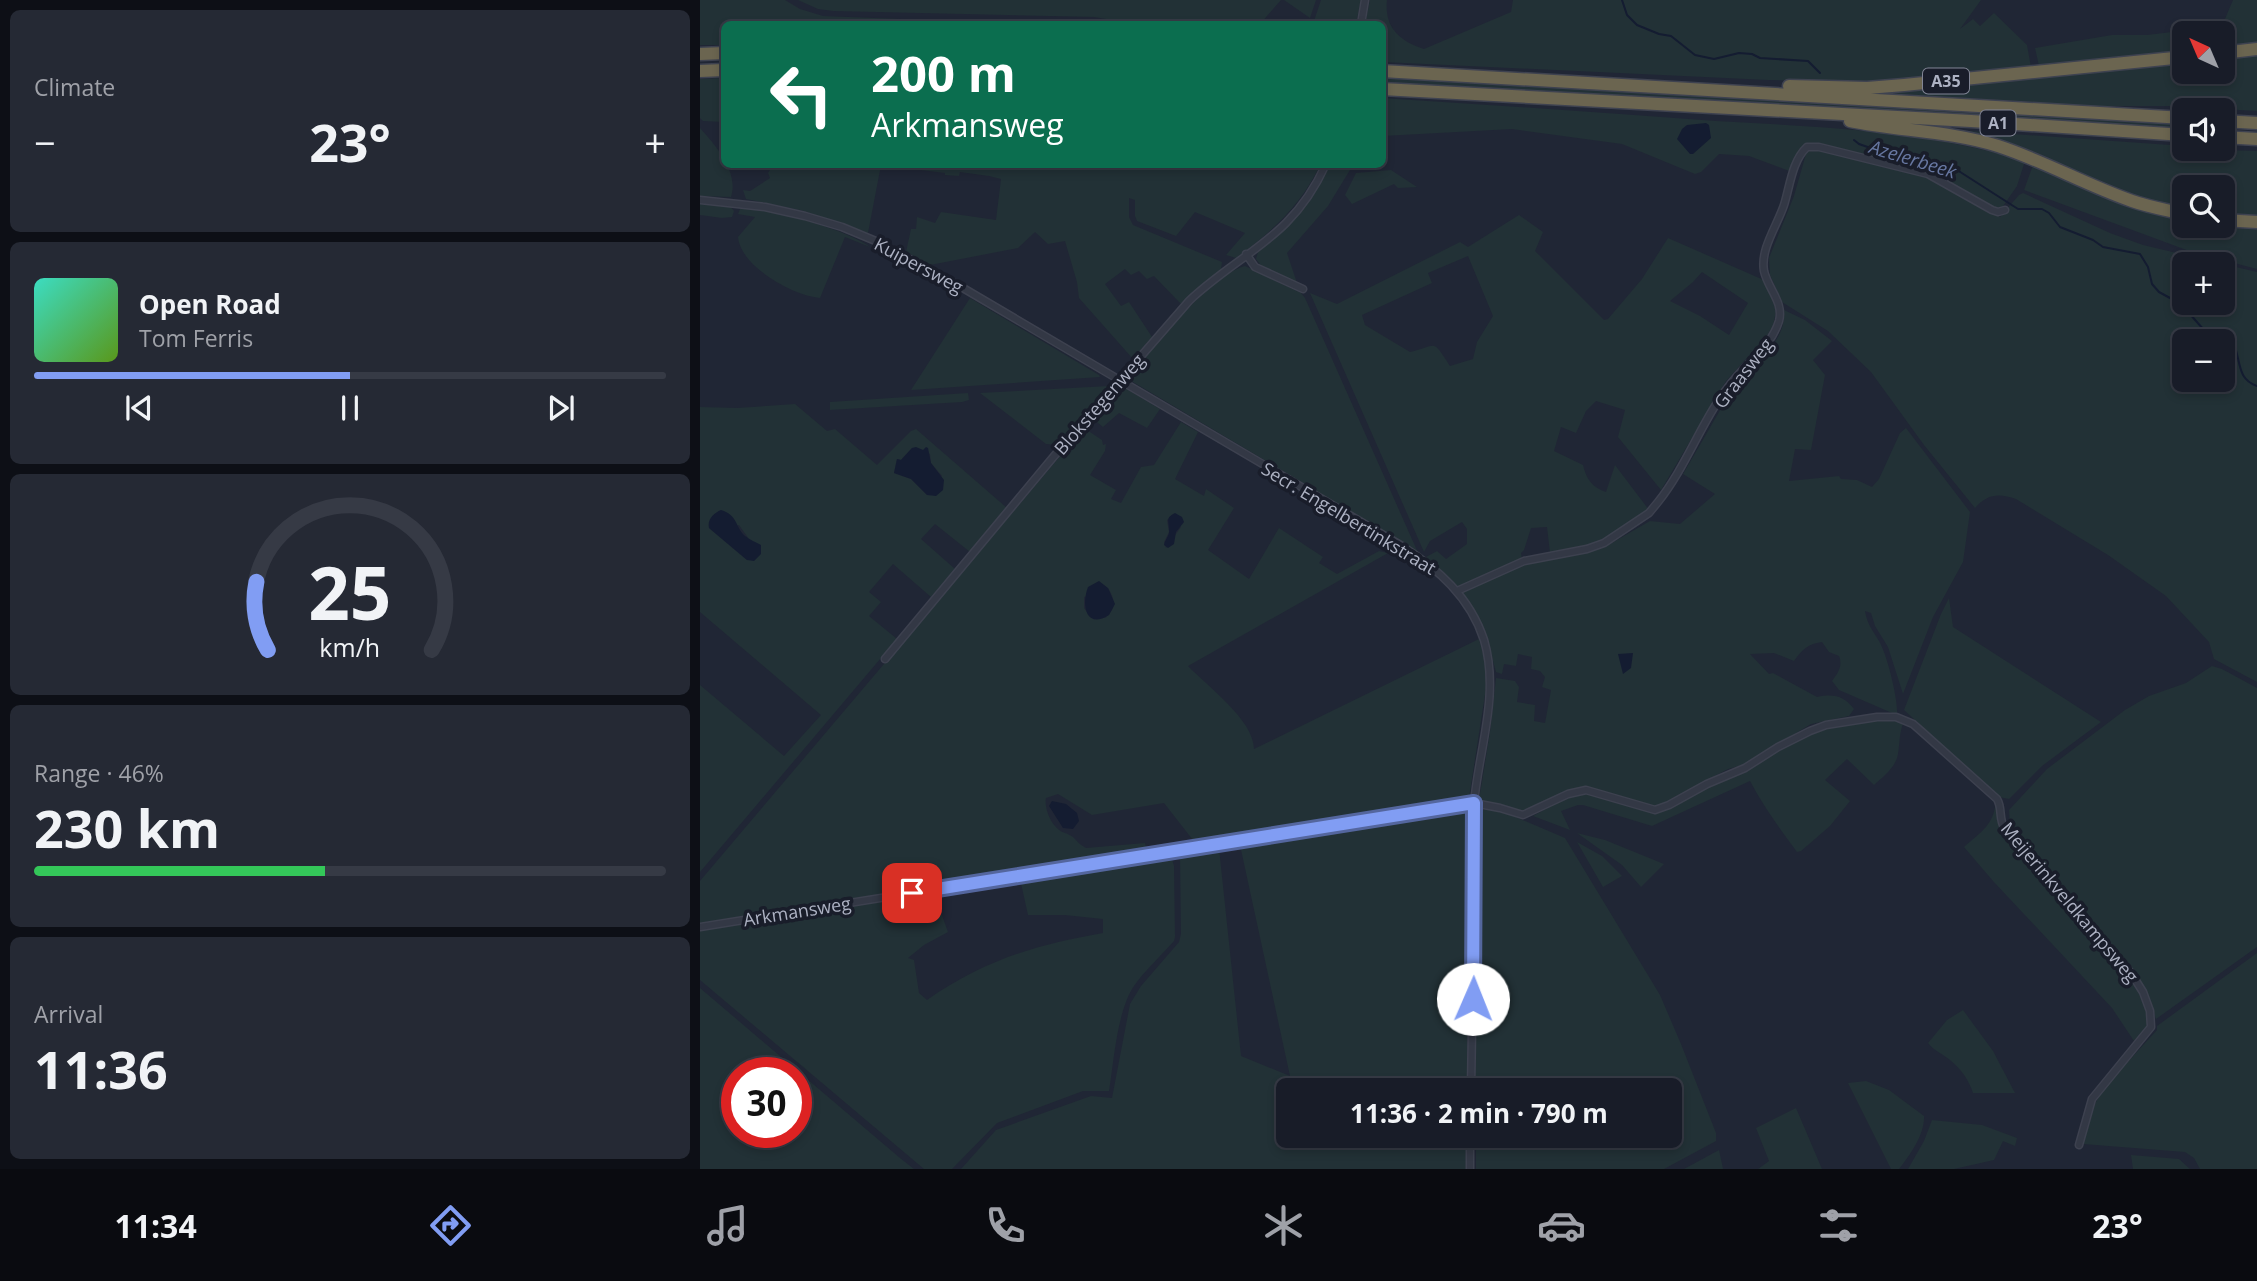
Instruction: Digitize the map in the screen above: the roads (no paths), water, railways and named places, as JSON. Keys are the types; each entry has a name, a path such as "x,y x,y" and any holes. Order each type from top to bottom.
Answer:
{"highway":[{"path":"2235,52 2257,49"},
{"path":"700,54 721,53"},
{"name":"A35","path":"1709,90 1742,83 1867,88 2172,58"},
{"path":"700,71 721,71"},
{"name":"A1","path":"1386,71 2172,117"},
{"name":"A1","path":"1386,89 2172,134"},
{"path":"1812,113 1883,128 1951,135 1996,146 2047,164 2134,202 2172,211"},
{"path":"2235,122 2257,123"},
{"path":"2235,138 2257,139"},
{"path":"2235,221 2257,222"}],"street":[{"path":"1362,21 1365,0"},
{"name":"Graasweg","path":"1457,591 1524,561 1587,549 1604,543 1648,513 1658,502 1730,385 1760,352 1776,327 1780,314 1779,306 1764,271 1765,256 1793,171 1807,147 1819,147 1928,174 1995,211 2005,210"},
{"name":"Blokstegenweg","path":"885,659 1119,380 1189,301 1294,214 1324,168"},
{"name":"Kuipersweg","path":"700,200 742,203 792,213 842,227 878,242 970,292 1119,380"},
{"path":"1246,254 1255,267 1303,289"},
{"name":"Secr. Engelbertinkstraat","path":"1119,380 1419,556 1443,576 1471,610 1483,639 1490,673 1487,717 1474,803 1471,1078"},
{"name":"Meijerinkveldkampsweg","path":"1474,803 1523,815 1568,794 1586,790 1655,810 1745,768 1778,747 1818,728 1877,717 1896,717 1913,724 1997,799 2002,824 2131,973 2143,992 2152,1023 2092,1099 2079,1145"},
{"name":"Arkmansweg","path":"700,927 1474,803"},
{"path":"1470,1169 1471,1148"}],"water":[{"path":"1687,125 1709,125 1711,138 1690,154 1677,139 1682,129"},
{"path":"916,447 923,450 928,448 931,463 944,480 943,490 936,496 927,495 911,479 894,473 897,459 901,460"},
{"path":"721,510 733,518 745,536 761,545 761,554 754,561 747,560 709,528 712,517"},
{"path":"1175,513 1182,517 1184,522 1176,532 1174,544 1168,548 1164,545 1169,532 1168,520"},
{"path":"1099,581 1108,588 1115,604 1109,615 1095,619 1087,613 1085,601 1088,587"},
{"path":"1633,653 1631,668 1623,674 1618,654"},
{"path":"1052,801 1066,804 1077,813 1079,821 1073,829 1063,828 1049,806"}],"waterway":[{"name":"Azelerbeek","path":"1622,0 1627,15 1637,25 1671,36 1695,55 1714,59 1739,53 1760,58 1808,61 1820,73"},
{"name":"Azelerbeek","path":"1854,140 1882,152 1954,168 2018,209 2042,209 2049,213 2060,227 2093,240 2103,247 2140,254 2148,267 2152,284 2159,292 2181,304 2204,330 2232,340 2242,373 2250,383 2257,386"}]}
